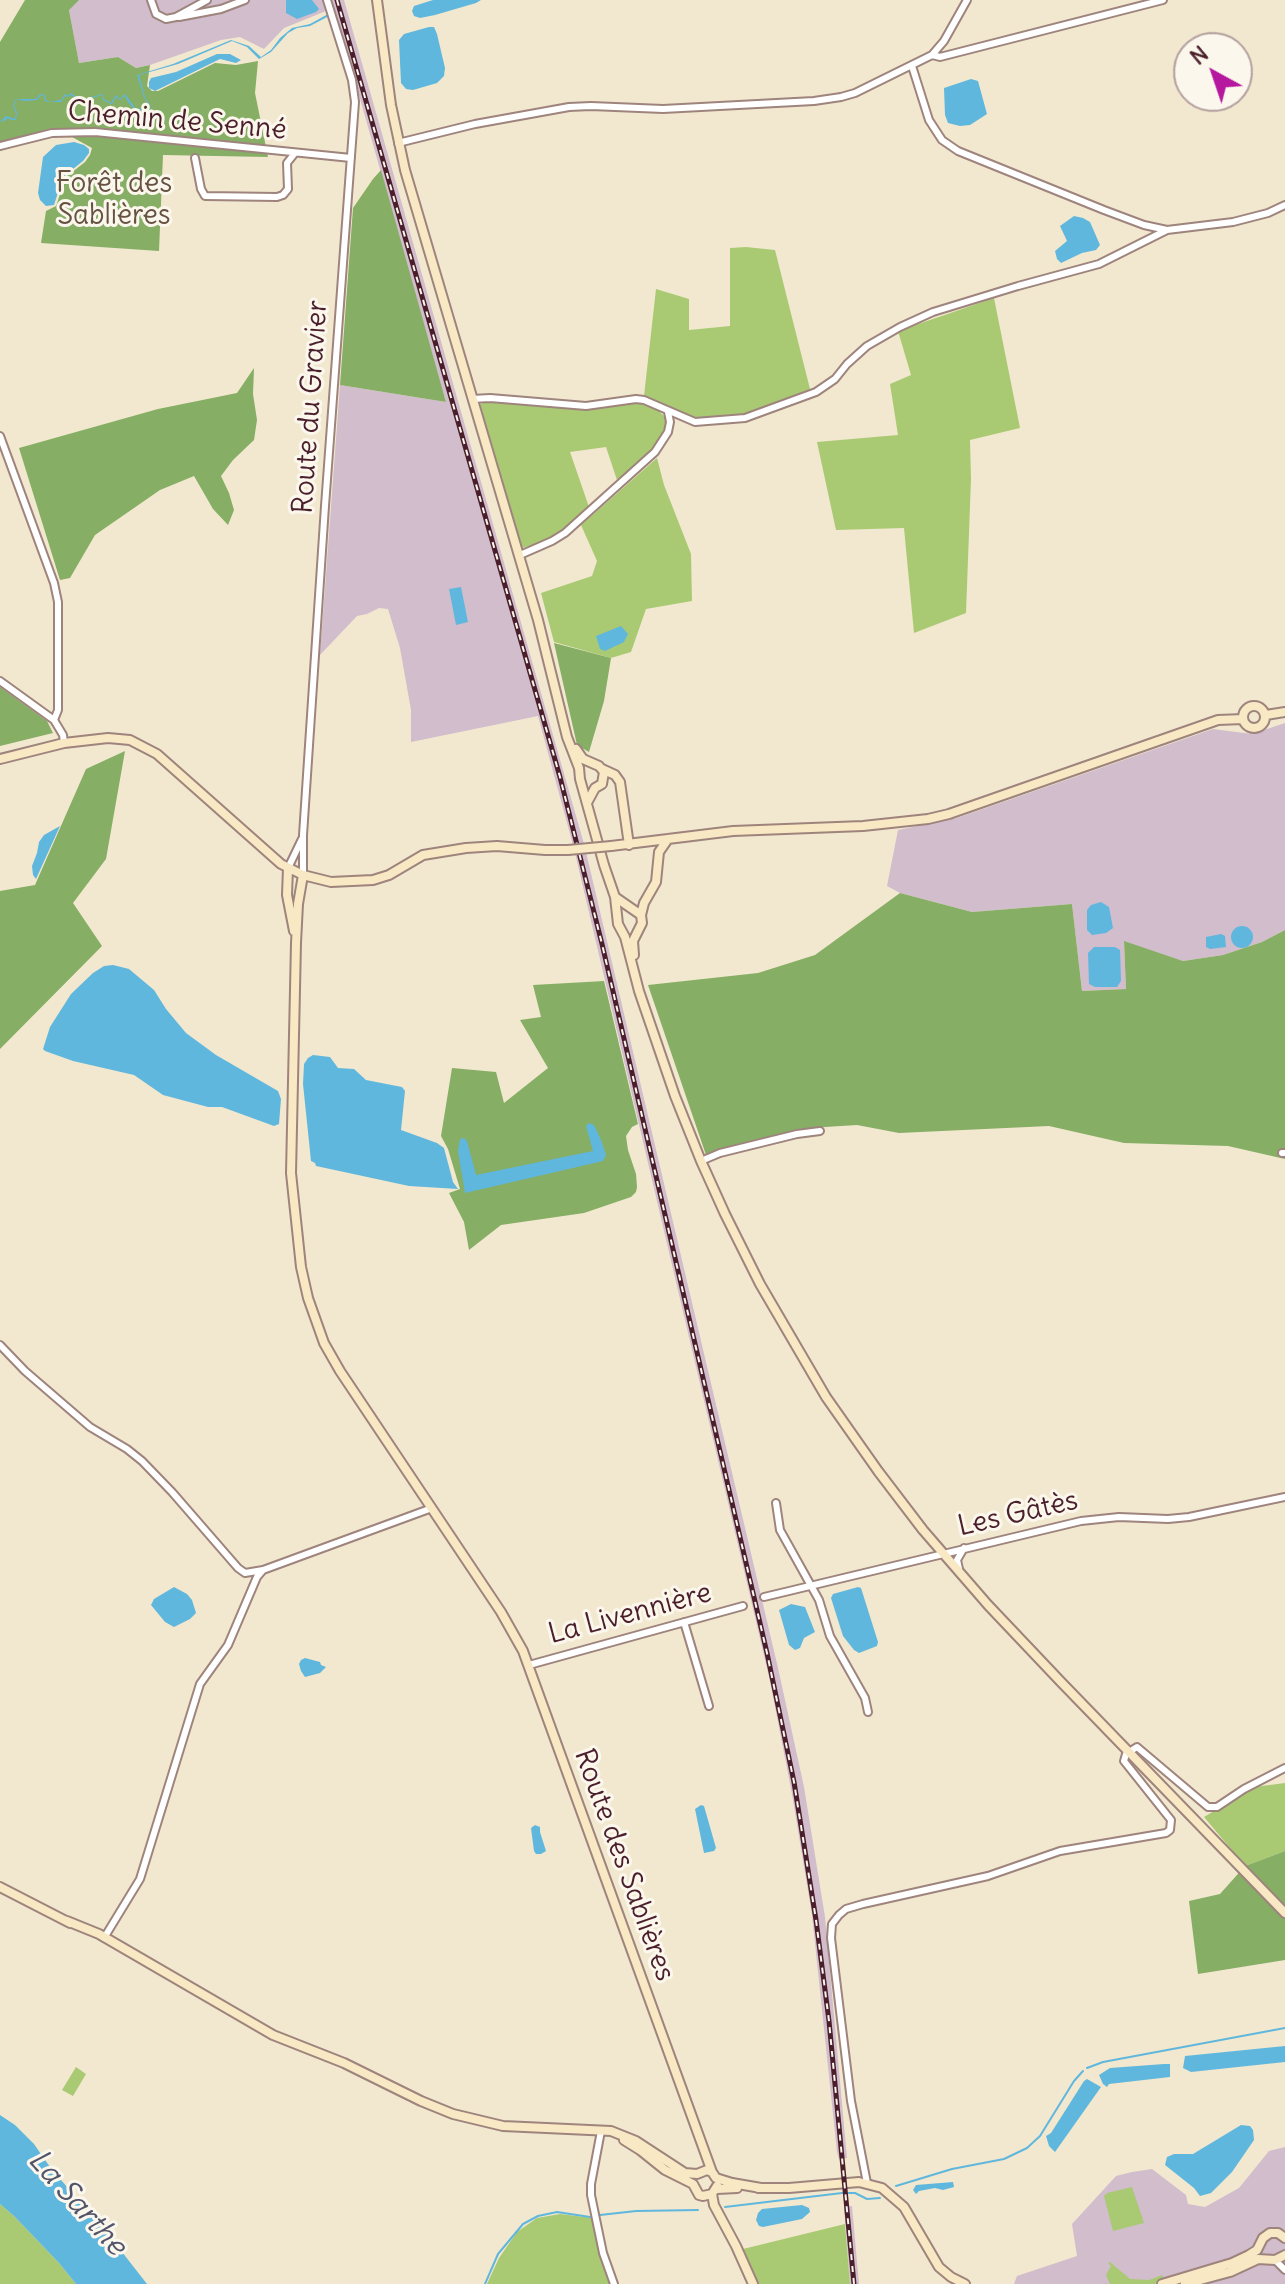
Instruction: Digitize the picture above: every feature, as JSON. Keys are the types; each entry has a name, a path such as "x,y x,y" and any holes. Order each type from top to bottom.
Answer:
{"street":[{"path":"151,0 156,14 166,19 221,9 245,0"},
{"path":"176,17 207,0"},
{"name":"Route du Gravier","path":"295,872 303,835 355,108 354,88 327,0"},
{"path":"377,0 398,143 554,680 576,750 583,759 615,775 620,782 629,845"},
{"path":"398,143 475,124 569,107 663,109 828,100 855,93 932,55 944,41 967,0"},
{"path":"932,55 940,57 1163,0"},
{"path":"912,66 929,120 942,140 958,151 1144,225 1167,230 1233,222 1285,205"},
{"name":"Chemin de Senné","path":"0,146 52,133 95,132 351,158"},
{"path":"195,158 205,196 277,197 288,189 287,163 295,153"},
{"path":"472,399 586,406 636,399 695,422 745,418 825,387 867,346 917,319 1018,286 1085,269 1167,230"},
{"path":"520,555 565,533 655,452 668,432 668,412"},
{"path":"0,436 54,583 58,602 58,710 54,720"},
{"path":"554,680 567,737 615,897 618,924 670,1083 701,1161 760,1284 826,1397 878,1471 959,1573 1285,1913"},
{"path":"0,681 54,720 64,743"},
{"path":"1255,706 1262,708 1266,715 1264,723 1255,729 1246,725 1243,719 1247,708 1255,706"},
{"path":"1266,715 1285,712"},
{"path":"0,759 64,743 120,738 150,750 167,762 268,853 295,872 338,882 373,880 389,875 423,855 478,847 568,850 733,831 863,826 928,819 1218,720 1243,719"},
{"path":"591,764 584,767 581,778 587,788 619,787"},
{"path":"588,801 605,776 602,769"},
{"path":"296,943 287,895 303,835"},
{"path":"646,1010 633,948 642,923 644,903 656,882 659,852 668,839"},
{"path":"643,843 659,852"},
{"path":"295,872 298,904 296,943"},
{"path":"615,897 641,915"},
{"path":"618,917 622,911 644,903"},
{"path":"622,930 630,933 637,930"},
{"name":"Route des Sablières","path":"296,943 291,1173 301,1267 308,1298 335,1364 501,1612 529,1665 698,2136 710,2193"},
{"path":"701,1161 745,1147 820,1131"},
{"path":"0,1345 90,1427 142,1461 251,1578 253,1587"},
{"name":"Les Gâtès","path":"764,1597 1081,1521 1119,1517 1189,1517 1285,1497"},
{"path":"776,1503 780,1530 819,1600 835,1646 865,1698 868,1712"},
{"path":"245,1573 263,1570 432,1508"},
{"path":"959,1573 957,1560 964,1548"},
{"path":"104,1938 140,1879 200,1684 228,1645 263,1570"},
{"name":"La Livennière","path":"529,1665 743,1606"},
{"path":"684,1622 709,1706"},
{"path":"863,2183 831,1938 833,1921 841,1912 971,1881 1060,1851 1166,1833 1170,1830 1171,1820 1124,1761 1129,1752 1137,1747 1208,1807 1217,1807 1285,1768"},
{"path":"0,1887 99,1934 259,2028 344,2063 453,2114 503,2126 601,2131 626,2136 688,2174 707,2174 761,2188"},
{"path":"601,2131 630,2144 665,2170 693,2184 696,2192 863,2183 882,2188 900,2202 913,2220 939,2267 965,2284"},
{"path":"601,2131 591,2195 603,2253 614,2284"},
{"path":"693,2184 707,2174"},
{"path":"710,2193 721,2226 736,2246 753,2284"},
{"path":"1162,2284 1232,2263 1252,2253 1270,2233 1284,2236"},
{"path":"1260,2244 1261,2252 1285,2270"},
{"path":"1185,2284 1230,2272 1258,2259 1285,2255"}],"shaded area":[{"path":"59,0 330,0 326,11 284,28 264,49 240,37 221,40 136,68 118,57 79,63 69,10"},
{"path":"332,0 344,0 584,844 573,845 538,716 411,742 411,710 400,648 388,609 379,608 357,616 320,655 340,385 446,402"},
{"path":"1285,723 1285,930 1262,942 1223,955 1183,961 1124,942 1126,989 1082,991 1072,904 972,912 900,893 887,886 898,830 957,818 1213,729 1252,734"},
{"path":"586,852 804,1787 825,1917 847,2158 839,2159 837,2152 812,1915 770,1681 575,853"},
{"path":"1285,2147 1285,2284 1014,2284 1017,2276 1077,2256 1072,2224 1116,2176 1152,2169 1186,2195 1188,2204 1205,2207 1239,2188 1269,2151"},
{"path":"852,2206 859,2284 850,2284 844,2207"}],"green space":[{"name":"Forêt des Sablières","path":"25,0 79,0 69,10 79,63 118,57 136,68 150,65 147,86 152,91 158,91 215,63 236,65 258,61 255,93 268,157 163,155 159,251 41,243 46,211 56,206 66,177 85,162 92,148 63,132 0,151 0,42"},
{"path":"381,170 446,402 340,385 353,208"},
{"path":"730,248 775,250 810,389 742,416 692,419 644,396 656,289 689,299 689,330 730,326"},
{"path":"994,298 1020,428 970,440 966,613 914,633 904,528 836,530 817,442 898,435 890,384 911,375 898,331"},
{"path":"254,368 253,394 257,420 254,440 221,476 234,510 228,525 213,509 194,476 160,490 95,535 70,578 60,580 19,448 158,409 237,393"},
{"path":"486,400 594,409 646,403 665,417 666,425 660,441 650,454 617,480 606,447 570,452 589,507 555,538 522,548 480,405"},
{"path":"657,458 664,485 691,554 692,601 646,609 631,652 611,658 554,642 541,593 592,576 597,561 581,525"},
{"path":"554,643 611,658 604,701 589,752 577,745"},
{"path":"0,687 47,721 53,733 0,746"},
{"path":"125,751 106,859 73,903 102,946 0,1049 0,891 35,885 86,769"},
{"path":"900,893 972,912 1072,904 1082,991 1126,989 1124,941 1183,961 1223,955 1262,942 1285,930 1285,1159 1228,1146 1124,1143 1049,1126 899,1133 857,1125 809,1128 706,1155 648,985 758,973 815,955"},
{"path":"604,981 638,1124 626,1136 636,1174 636,1192 631,1197 584,1213 501,1225 469,1250 464,1222 449,1193 460,1189 441,1136 452,1068 496,1072 504,1103 548,1068 520,1020 541,1017 533,985"},
{"path":"1285,1783 1285,1851 1245,1866 1204,1817 1254,1787"},
{"path":"1285,1851 1285,1960 1198,1974 1189,1901 1220,1894 1245,1866"},
{"path":"76,2067 86,2074 73,2096 62,2090"},
{"path":"1132,2187 1144,2223 1113,2231 1104,2196"},
{"path":"0,2204 59,2263 76,2284 0,2284"},
{"path":"560,2214 593,2218 611,2284 487,2284 499,2258 517,2232 537,2218"},
{"path":"845,2224 850,2284 756,2284 743,2249"},
{"path":"1110,2262 1130,2279 1149,2280 1162,2275 1164,2278 1162,2282 1154,2284 1110,2284 1106,2275"}],"water":[{"path":"286,0 312,0 319,9 297,19 286,13"},
{"path":"433,0 481,0 435,15 414,16 414,6"},
{"path":"328,14 310,26 288,33 271,52 259,59 247,47 232,41 178,64 139,75 150,105 151,113 145,116 150,113 150,107 137,75 231,40 249,46 261,57 292,28 310,24"},
{"path":"434,27 437,34 444,76 437,83 406,89 401,83 399,40 404,34"},
{"path":"217,54 230,54 241,60 236,63 220,59 155,91 149,88 151,78 176,72"},
{"path":"971,79 978,81 987,114 970,125 948,123 944,88"},
{"path":"71,93 81,100 103,94 104,99 111,103 116,95 120,99 125,94 139,109 135,110 125,96 120,100 116,97 112,104 103,100 103,95 81,101 71,95 68,97 65,96 61,102 50,102 61,100 65,94 68,96"},
{"path":"40,94 50,102 45,101 41,95 37,100 17,99 36,99"},
{"path":"17,99 14,106 16,120 7,118 0,122 6,116 15,119 13,106"},
{"path":"74,142 84,145 89,153 63,177 54,205 46,206 38,193 43,157 56,145"},
{"path":"1074,216 1090,222 1100,245 1096,250 1061,263 1055,251 1067,241 1060,226"},
{"path":"461,587 468,622 456,625 449,589"},
{"path":"621,626 628,634 624,642 605,651 600,649 596,636"},
{"path":"60,826 36,879 32,866 39,842 44,835"},
{"path":"1101,902 1109,907 1113,928 1106,933 1092,935 1087,930 1087,910"},
{"path":"1242,926 1250,929 1253,937 1250,945 1242,948 1234,945 1231,937 1234,929"},
{"path":"1225,936 1226,947 1206,947 1206,937"},
{"path":"1094,947 1115,947 1120,950 1121,981 1117,987 1089,984 1088,953"},
{"path":"104,966 129,969 154,990 186,1033 216,1055 278,1091 281,1099 279,1124 274,1126 222,1107 208,1107 163,1095 134,1075 45,1051 50,1027 71,994 93,973"},
{"path":"313,1055 330,1057 338,1068 354,1069 366,1080 402,1087 405,1091 401,1130 444,1148 453,1182 458,1189 409,1186 316,1166 311,1161 303,1084 304,1064"},
{"path":"589,1123 594,1125 601,1140 606,1155 603,1161 465,1193 458,1151 460,1139 467,1141 476,1175 593,1151 586,1126"},
{"path":"174,1587 187,1594 196,1613 174,1627 165,1622 151,1605 154,1599"},
{"path":"861,1588 878,1642 877,1646 859,1653 843,1636 831,1598 833,1594"},
{"path":"791,1604 805,1607 815,1632 804,1638 800,1648 795,1650 789,1645 779,1610"},
{"path":"305,1658 326,1667 320,1673 305,1677 299,1664"},
{"path":"704,1806 716,1848 704,1853 695,1809"},
{"path":"535,1825 540,1827 546,1851 541,1854 534,1851 531,1828"},
{"path":"1285,2046 1285,2062 1191,2072 1183,2068 1185,2056"},
{"path":"1170,2064 1170,2077 1109,2084 1107,2087 1099,2075 1110,2068"},
{"path":"1087,2079 1101,2087 1055,2152 1046,2136"},
{"name":"La Sarthe","path":"0,2115 34,2144 147,2284 76,2284 0,2204"},
{"path":"1241,2125 1250,2126 1254,2140 1232,2172 1211,2193 1200,2196 1165,2165 1167,2157 1193,2154"},
{"path":"953,2182 954,2187 943,2190 935,2188 916,2194 913,2190 916,2185"},
{"path":"802,2205 810,2212 802,2219 763,2227 756,2220 762,2209"}],"waterway":[{"path":"1087,2068 1103,2062 1285,2028"},
{"path":"896,2186 952,2169 1004,2159 1027,2148 1040,2136 1083,2071"},
{"path":"725,2207 842,2193 855,2193 867,2199 880,2198"},
{"path":"600,2215 698,2210"},
{"path":"485,2284 498,2254 523,2224 538,2216 557,2212 590,2217"}],"railway":[{"path":"337,0 560,777 602,944 767,1653 794,1782 816,1920 829,2021 854,2284"}]}
